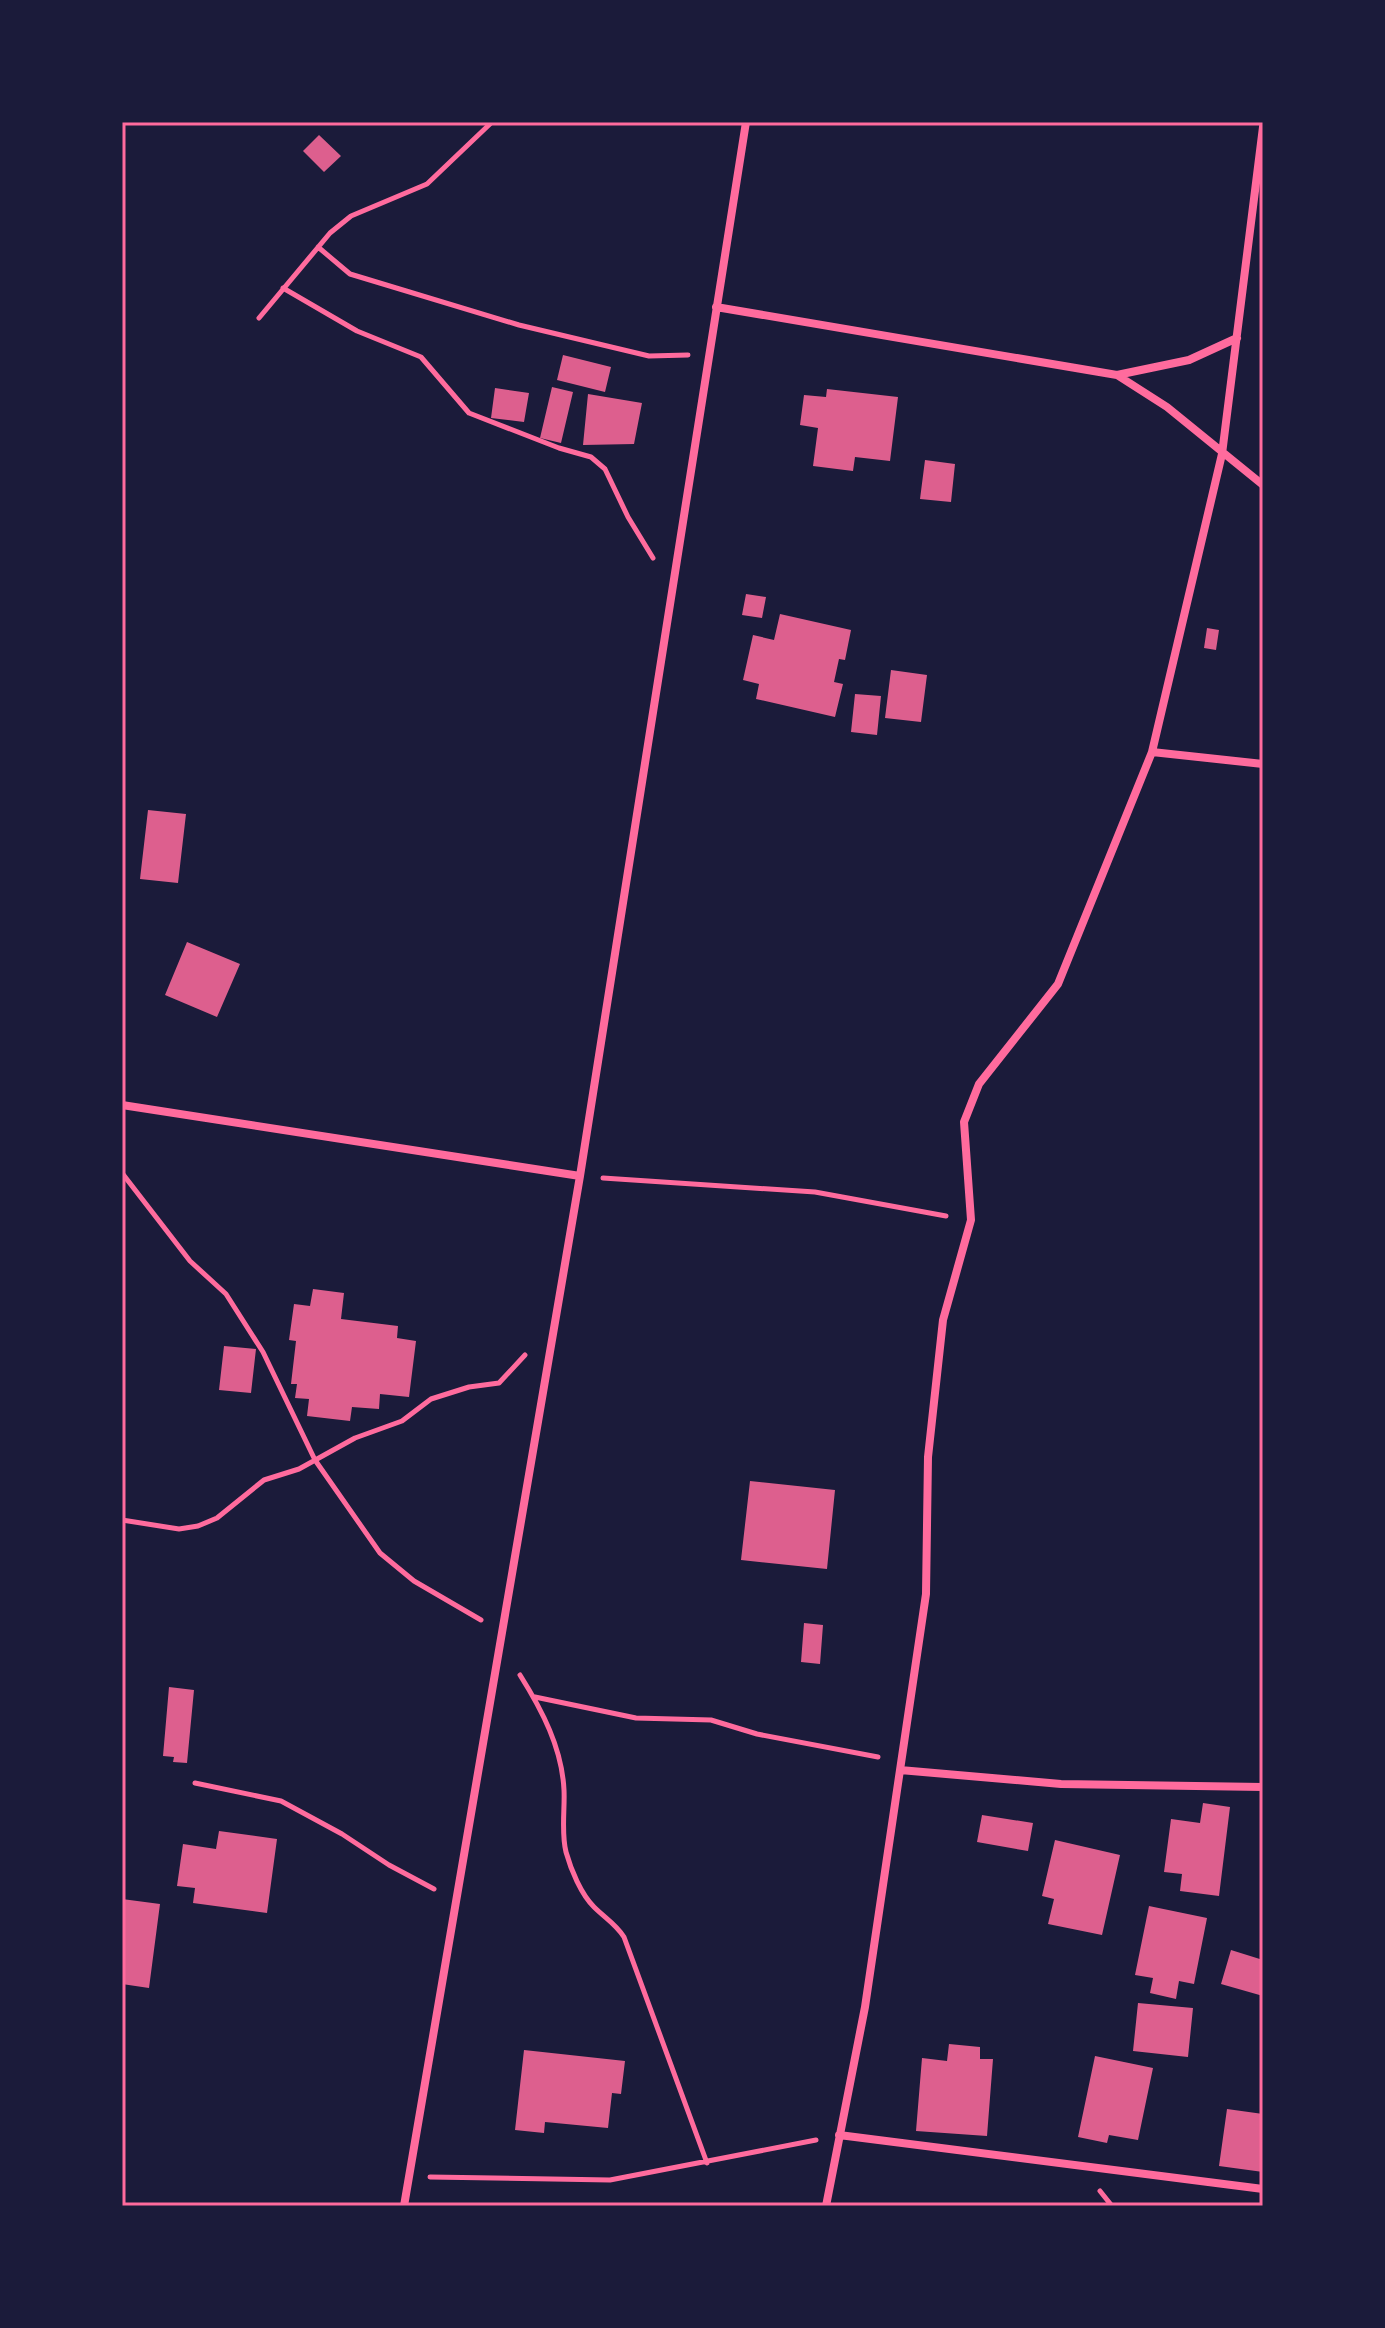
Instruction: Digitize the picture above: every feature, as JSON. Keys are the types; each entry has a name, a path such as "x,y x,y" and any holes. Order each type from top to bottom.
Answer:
{"street":[{"path":"404,2206 580,1176 743,124"},
{"path":"826,2206 865,2007 926,1594 928,1457 943,1320 971,1220 964,1122 979,1084 1058,984 1152,752 1222,454 1263,127"},
{"path":"1249,234 1263,236"},
{"path":"716,307 1117,375 1189,360 1237,338"},
{"path":"1117,375 1167,407 1263,485"},
{"path":"1152,752 1263,764"},
{"path":"122,1105 580,1176"},
{"path":"901,1766 1061,1784 1260,1787 1263,1796"},
{"path":"839,2135 1263,2189"}],"path":[{"path":"259,318 318,247 351,216 427,184 492,122"},
{"path":"318,247 350,274 519,325 649,356 709,354"},
{"path":"283,288 357,331 421,357 469,413 591,457 605,469 628,517 672,589"},
{"path":"122,1173 190,1261 226,1294 263,1352 315,1460 380,1553 414,1581 503,1632"},
{"path":"580,1176 815,1192 971,1220"},
{"path":"122,1520 179,1529 198,1526 217,1518 264,1480 299,1469 355,1438 402,1421 431,1399 469,1387 499,1383 555,1322"},
{"path":"501,1644 534,1697 559,1750 564,1786 566,1849 579,1884 592,1905 618,1926 624,1937 707,2163"},
{"path":"534,1697 636,1718 711,1720 757,1734 901,1766"},
{"path":"195,1783 281,1801 342,1834 389,1865 457,1900"},
{"path":"409,2177 610,2180 839,2135"}],"building":[{"path":"319,135 341,156 324,172 303,151"},
{"path":"563,355 611,367 605,392 557,380"},
{"path":"552,387 573,392 561,443 540,438"},
{"path":"495,388 529,393 524,422 491,418"},
{"path":"827,389 898,397 890,461 855,457 853,471 813,466 818,428 800,425 804,395 826,397"},
{"path":"588,394 642,403 634,444 583,445"},
{"path":"925,460 955,464 951,502 920,499"},
{"path":"746,594 766,597 762,618 742,615"},
{"path":"780,614 851,630 845,660 839,659 834,682 843,684 835,717 756,699 759,684 743,680 753,635 774,640"},
{"path":"1207,628 1219,630 1216,650 1204,648"},
{"path":"891,670 927,675 921,722 885,718"},
{"path":"855,694 881,696 877,735 851,732"},
{"path":"148,810 186,814 178,883 140,879"},
{"path":"187,942 240,964 217,1017 165,995"},
{"path":"313,1289 344,1293 341,1319 398,1326 397,1338 416,1341 409,1397 380,1394 379,1409 352,1407 350,1421 307,1416 309,1399 295,1398 297,1384 291,1384 296,1341 289,1340 294,1304 310,1306"},
{"path":"224,1346 256,1349 251,1393 219,1390"},
{"path":"750,1481 835,1490 827,1569 741,1560"},
{"path":"804,1623 823,1625 820,1664 801,1662"},
{"path":"169,1687 194,1690 187,1763 173,1762 174,1757 163,1756"},
{"path":"1203,1803 1230,1807 1219,1896 1180,1891 1182,1874 1164,1872 1171,1819 1200,1823"},
{"path":"982,1815 1033,1823 1028,1851 977,1842"},
{"path":"219,1831 277,1839 267,1913 193,1903 195,1888 177,1886 183,1844 216,1849"},
{"path":"1055,1840 1120,1855 1102,1935 1048,1924 1054,1899 1042,1896"},
{"path":"122,1899 160,1904 149,1988 122,1984"},
{"path":"1149,1906 1207,1918 1194,1984 1179,1981 1176,1999 1150,1993 1153,1978 1135,1975"},
{"path":"1231,1950 1263,1960 1263,1996 1221,1984"},
{"path":"1138,2003 1193,2008 1188,2057 1133,2051"},
{"path":"949,2044 980,2047 980,2059 993,2059 987,2136 916,2131 922,2058 947,2061"},
{"path":"524,2050 625,2061 621,2094 612,2093 608,2128 545,2122 544,2133 515,2130"},
{"path":"1095,2056 1153,2068 1138,2140 1109,2135 1107,2143 1078,2137"},
{"path":"1227,2109 1263,2114 1263,2172 1219,2166"}]}
